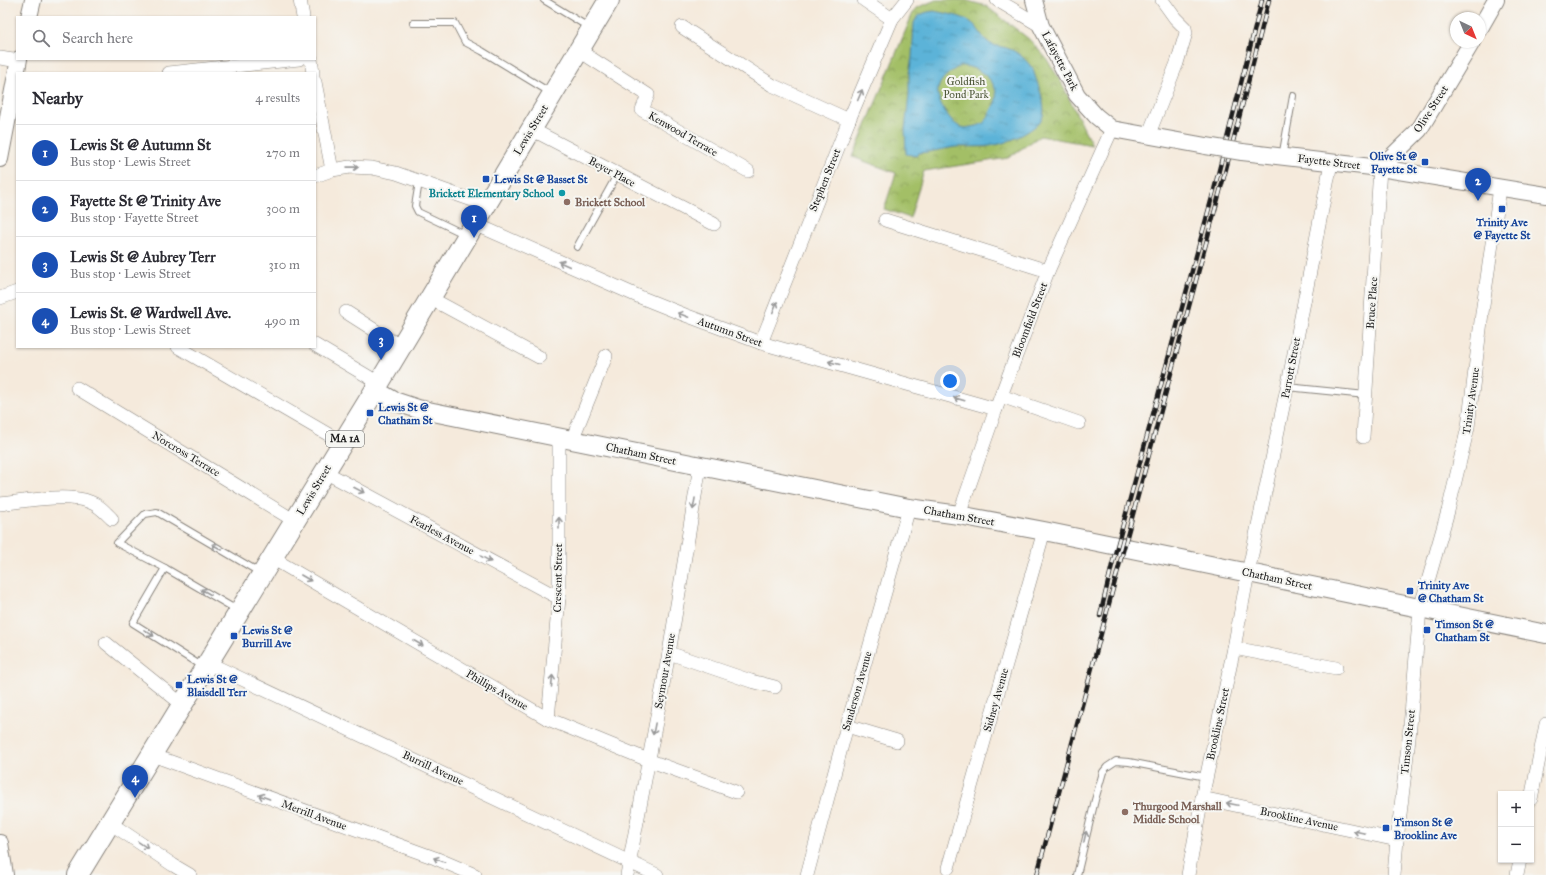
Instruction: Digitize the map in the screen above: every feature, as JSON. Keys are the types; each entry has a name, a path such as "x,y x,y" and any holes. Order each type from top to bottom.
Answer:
{"main road":[{"name":"Lewis Street","path":"78,875 343,443 609,0"},
{"name":"Chatham Street","path":"377,386 394,401 411,407 908,508 959,515 1044,531 1546,634"}],"street":[{"path":"29,16 33,0"},
{"path":"300,0 303,16"},
{"path":"864,0 892,19"},
{"name":"Stephen Street","path":"761,343 849,120 892,19 907,0"},
{"name":"Lafayette Park","path":"997,0 1041,26"},
{"name":"Lafayette Park","path":"1034,0 1041,26 1077,95 1096,116 1112,129"},
{"path":"1148,136 1177,63 1186,33 1185,28 1175,18 1162,0"},
{"path":"1486,18 1496,0"},
{"path":"682,26 772,85 849,120"},
{"name":"Olive Street","path":"1380,168 1419,130 1468,48"},
{"name":"Kenwood Terrace","path":"578,50 648,95 642,110 748,171"},
{"path":"0,58 16,60"},
{"path":"17,72 19,60"},
{"path":"178,72 290,60"},
{"path":"310,60 313,72"},
{"path":"316,87 332,170"},
{"path":"0,159 15,90"},
{"name":"Beyer Place","path":"531,129 617,175 714,224"},
{"name":"Fayette Street","path":"1112,129 1242,152 1380,168 1546,194"},
{"name":"Bloomfield Street","path":"959,515 996,409 1048,271 1112,129"},
{"name":"Parrott Street","path":"1248,573 1287,387 1331,163"},
{"path":"316,176 332,170 350,167 372,168 396,174 486,205"},
{"name":"Bruce Place","path":"1363,437 1380,168"},
{"name":"Trinity Avenue","path":"1420,609 1448,511 1468,427 1482,313 1500,188"},
{"path":"885,220 1048,271"},
{"name":"Autumn Street","path":"471,230 685,315 761,343 996,409"},
{"path":"0,298 16,292"},
{"path":"430,298 539,357"},
{"path":"346,312 401,346"},
{"path":"316,347 377,386"},
{"path":"180,348 343,443"},
{"path":"566,438 606,356"},
{"name":"Norcross Terrace","path":"76,388 295,520"},
{"path":"1001,396 1079,423"},
{"name":"Crescent Street","path":"548,720 559,598 566,438"},
{"name":"Seymour Avenue","path":"627,875 669,653 700,466"},
{"name":"Fearless Avenue","path":"325,472 559,598"},
{"path":"0,504 77,498 90,502 102,509 112,519"},
{"name":"Sanderson Avenue","path":"807,875 908,508"},
{"name":"Sidney Avenue","path":"947,872 1044,531"},
{"name":"Phillips Avenue","path":"268,566 548,720 648,760 736,792"},
{"name":"Brookline Street","path":"1188,875 1206,777 1234,648 1248,573"},
{"name":"Timson Street","path":"1394,875 1409,738 1420,609"},
{"path":"106,643 183,705"},
{"path":"1234,648 1336,668"},
{"path":"669,653 751,681 775,687"},
{"name":"Burrill Avenue","path":"207,666 657,875"},
{"path":"1533,791 1546,724"},
{"path":"847,726 897,741"},
{"name":"Merrill Avenue","path":"152,755 435,858 475,875"},
{"name":"Brookline Avenue","path":"1202,798 1397,840"},
{"path":"110,823 190,875"},
{"path":"0,843 5,875"},
{"path":"1517,875 1519,863"}],"lane":[{"path":"544,0 591,29"},
{"path":"413,23 456,24 465,42 552,94"},
{"path":"1282,157 1293,96"},
{"path":"577,246 617,175"},
{"path":"419,182 415,206 418,212 471,230"},
{"path":"1287,387 1366,395"},
{"path":"240,611 165,568 117,543 145,514 157,512 268,566"},
{"path":"165,568 133,623 207,666"},
{"path":"1077,875 1095,800 1103,772 1107,767 1116,761 1129,762 1206,777"}],"green space":[{"name":"Goldfish Pond Park","path":"936,0 965,0 986,6 1029,39 1046,58 1060,80 1092,145 1040,136 1008,158 924,171 910,218 884,209 896,173 853,157 912,15 916,8"}],"water":[{"path":"934,11 954,15 968,20 979,30 988,42 993,45 1013,50 1033,69 1044,105 1043,116 1036,126 1022,135 1001,144 955,147 919,153 916,156 906,154 905,129 914,23 917,17","holes":["960,66 966,66 985,75 994,86 996,92 996,99 985,122 977,126 966,128 957,125 949,117 939,100 938,94 939,86 943,79"]}],"railway":[{"path":"1100,616 1112,565 1214,190 1262,0"},
{"path":"1037,875 1226,169 1269,0"}],"place":[{"name":"Olive St @ Fayette St","path":"1425,162"},
{"name":"Lewis St @ Basset St","path":"486,179"},
{"name":"Brickett Elementary School","path":"562,193"},
{"name":"Fayette St @ Trinity Ave","path":"1478,201"},
{"name":"Brickett School","path":"567,202"},
{"name":"Trinity Ave @ Fayette St","path":"1502,209"},
{"name":"Lewis St @ Autumn St","path":"474,238"},
{"name":"Lewis St @ Aubrey Terr","path":"381,360"},
{"name":"Lewis St @ Chatham St","path":"370,413"},
{"name":"Trinity Ave @ Chatham St","path":"1410,591"},
{"name":"Timson St @ Chatham St","path":"1427,630"},
{"name":"Lewis St @ Burrill Ave","path":"234,636"},
{"name":"Lewis St @ Blaisdell Terr","path":"179,685"},
{"name":"Lewis St. @ Wardwell Ave.","path":"135,798"},
{"name":"Thurgood Marshall Middle School","path":"1125,812"},
{"name":"Timson St @ Brookline Ave","path":"1386,828"}]}
